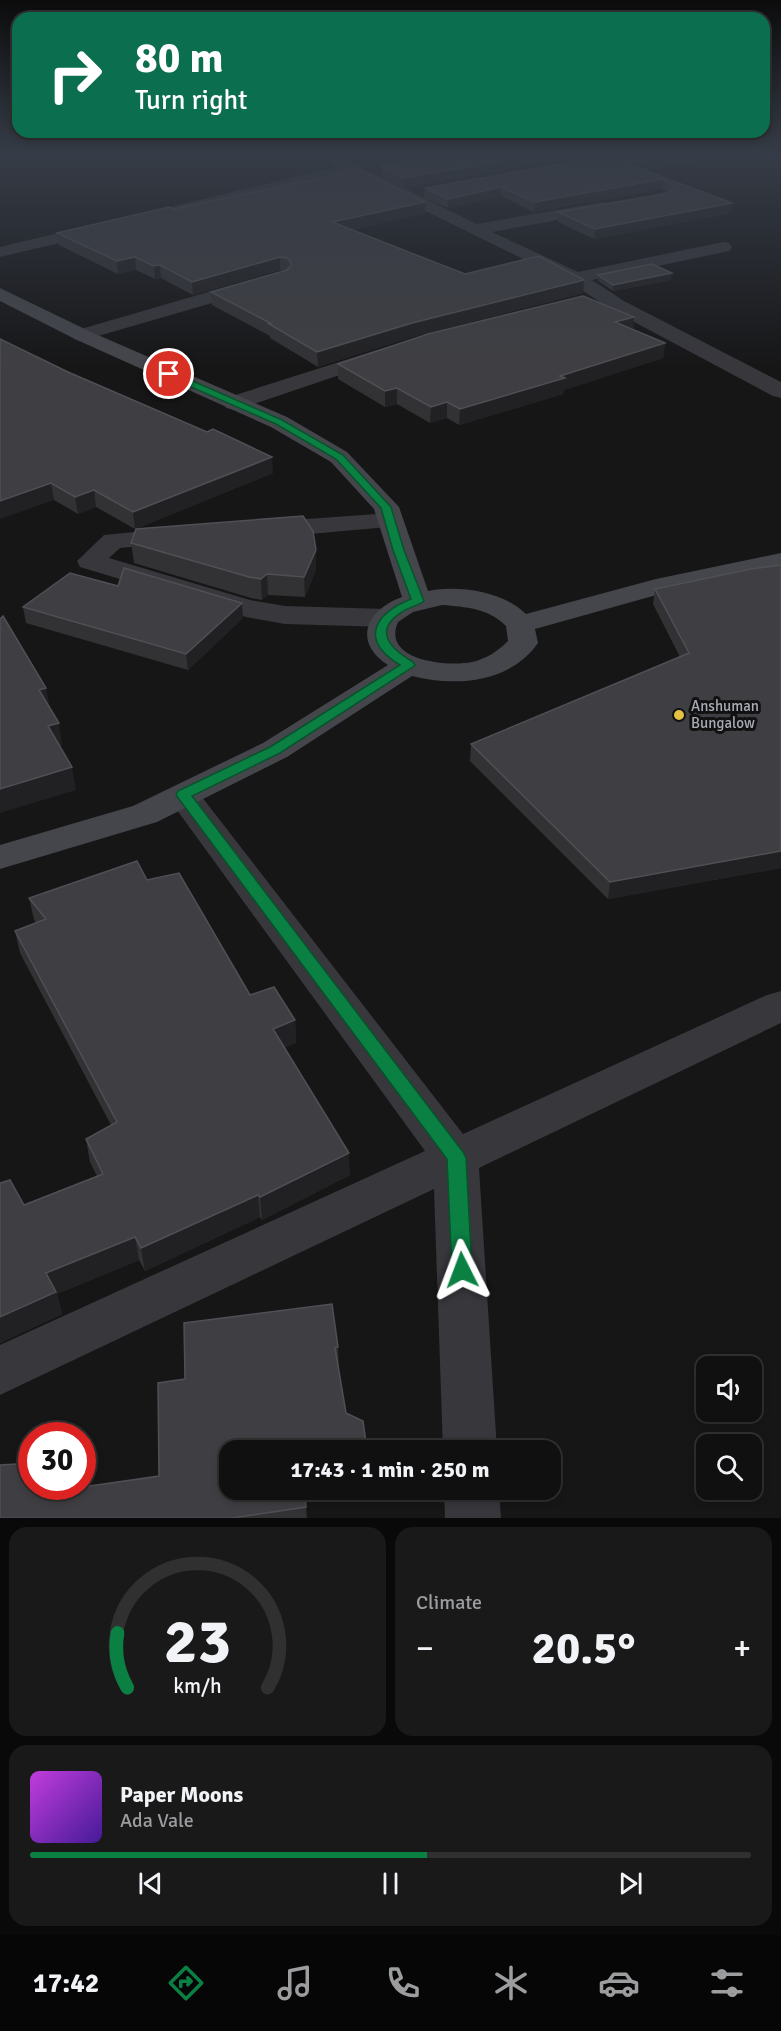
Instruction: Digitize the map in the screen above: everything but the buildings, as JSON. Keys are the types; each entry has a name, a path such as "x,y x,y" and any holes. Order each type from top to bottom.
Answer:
{"main road":[{"path":"0,294 81,334 279,422 339,457 386,507 418,601"},
{"path":"520,624 656,587 781,561"},
{"path":"442,597 476,599 498,607 520,624 523,643 515,654 489,668 449,673 409,665 392,655 382,642 381,631 386,618 399,608 418,601 442,597"},
{"path":"0,857 145,814 275,750 409,665"}],"street":[{"path":"0,252 109,226"},
{"path":"465,226 576,278 617,305 781,391"},
{"path":"474,230 497,226"},
{"path":"576,278 723,247"},
{"path":"81,334 270,280"},
{"path":"582,302 606,296"},
{"path":"234,403 399,350"},
{"path":"242,531 390,521"},
{"path":"195,535 113,541 90,561 246,608 285,615 386,618"},
{"path":"183,795 456,1158 470,1440"},
{"path":"0,1371 781,1006"},
{"path":"472,1500 473,1518"}],"place":[{"name":"Anshuman Bungalow","path":"679,715"}],"route":[{"path":"169,374 279,422 339,457 386,507 418,601 399,608 386,618 381,631 382,642 392,655 409,665 275,750 183,795 456,1158 462,1270"}]}
